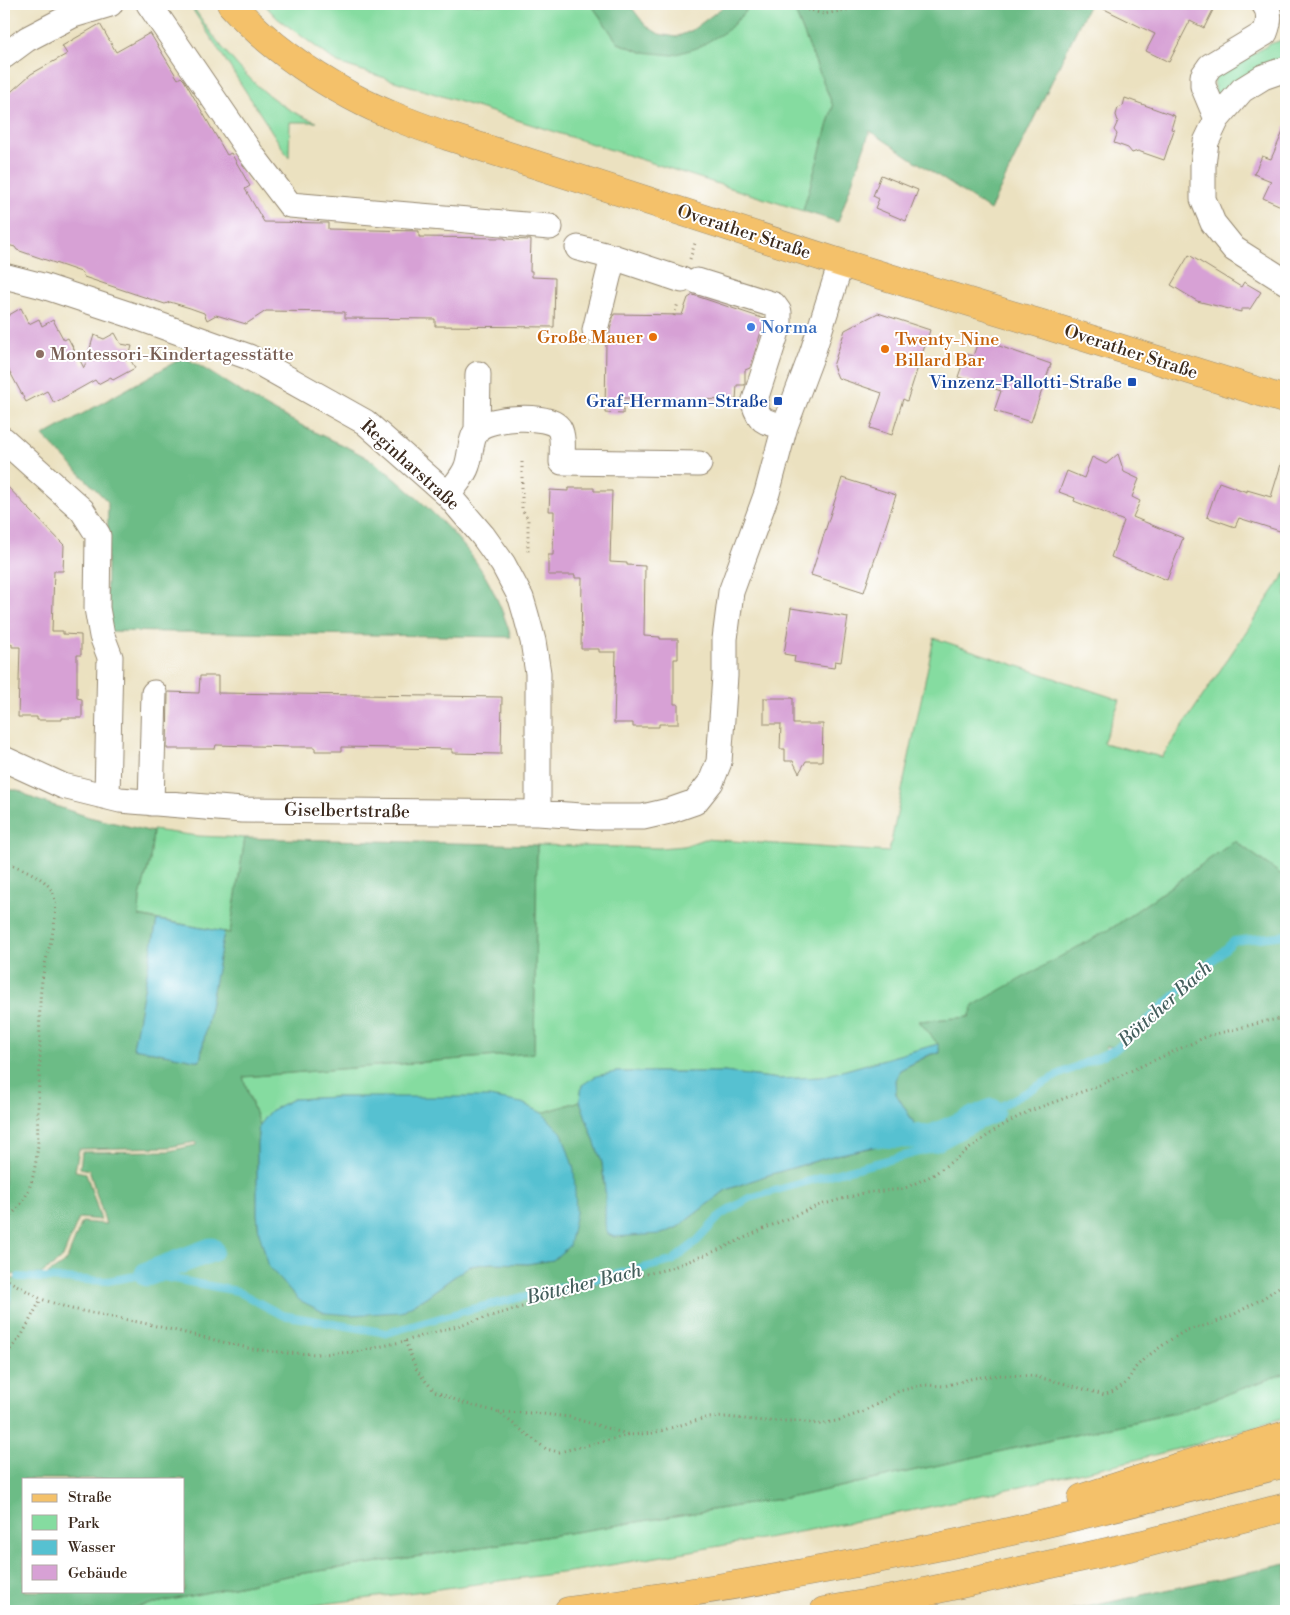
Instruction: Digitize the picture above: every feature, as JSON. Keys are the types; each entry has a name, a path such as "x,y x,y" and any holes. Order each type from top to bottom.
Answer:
{"main road":[{"name":"Overather Straße","path":"231,4 286,54 351,96 400,119 450,137 841,263 1286,400"},
{"path":"924,1550 1159,1473 1286,1435"},
{"path":"568,1611 675,1596 924,1550 1064,1519 1286,1463"},
{"path":"824,1611 897,1598 1143,1544 1286,1506"},
{"path":"1143,1544 1286,1526"}],"street":[{"path":"4,56 27,39 73,15 110,4"},
{"path":"149,4 252,155 290,205 550,227"},
{"path":"1217,119 1203,86 1203,76 1210,66 1265,33 1269,17 1268,8 1264,4"},
{"path":"1286,69 1263,77 1242,90 1217,119 1206,142 1203,165 1203,198 1213,223 1234,249 1286,282"},
{"path":"578,248 774,305 779,312 779,325 754,403 758,415 766,422 785,426 812,354 841,263"},
{"path":"595,330 613,257"},
{"name":"Reginharstraße","path":"4,276 43,286 125,313 249,357 365,422 448,494 483,536 503,564 521,598 526,615 533,641 538,673 538,813"},
{"path":"448,494 467,467 470,450 477,430 478,374"},
{"path":"477,430 487,423 503,420 534,419 554,423 560,429 562,462 699,464"},
{"name":"Giselbertstraße","path":"4,759 63,786 120,800 242,810 538,813 596,818 643,817 696,802 711,782 719,762 725,676 725,639 731,592 768,493 785,426"},
{"path":"4,440 82,510 98,535 97,608 102,636 110,657 108,797"},
{"path":"151,803 154,693"}],"path":[{"path":"783,4 824,14 879,4"},
{"path":"522,462 522,509"},
{"path":"4,861 48,885 56,904 43,972 40,1008 38,1145 36,1164 32,1182 25,1198 15,1212 4,1221"},
{"path":"4,1278 41,1299 72,1309 148,1324 252,1349 321,1354 356,1352 404,1341 591,1287 668,1269 718,1250 816,1206 864,1193 902,1189 933,1176 998,1128 1027,1112 1095,1087 1208,1036 1286,1018"},
{"path":"498,1412 546,1449 559,1452 630,1435 653,1433 705,1418 797,1421 820,1424 865,1412 900,1391 924,1385 944,1386 974,1378 1002,1375 1032,1376 1104,1394 1116,1390 1127,1382 1135,1368 1145,1358 1170,1340 1187,1330 1211,1324 1233,1315 1265,1297 1286,1282"},
{"path":"4,1357 22,1335 41,1299"},
{"path":"404,1341 417,1371 434,1391 463,1403 498,1412 534,1413 569,1417 630,1435"}],"green space":[{"path":"189,4 191,4 230,57 261,89 297,114 317,122 290,122 289,158"},
{"path":"264,4 591,4 618,43 642,52 729,29 752,4 792,4 833,106 803,211 338,63 277,18"},
{"path":"591,4 629,4 645,25 659,34 676,37 691,31 727,4 752,4 723,33 697,48 673,55 642,52 618,43"},
{"path":"792,4 1089,4 990,210 870,131 838,222 803,211 833,106"},
{"path":"1286,39 1286,59 1216,102 1214,77 1270,44"},
{"path":"184,357 271,409 364,456 398,481 449,529 475,560 495,595 511,637 106,631 108,502 43,436"},
{"path":"1286,572 1286,878 1235,841 1115,926 969,1017 919,1021 938,1044 821,1077 779,1079 724,1072 616,1072 582,1085 580,1101 542,1113 522,1103 410,1098 337,1097 293,1099 270,1111 259,1125 243,1077 534,1053 537,845 659,848 684,846 704,839 889,852 934,638 1120,700 1103,743 1162,757"},
{"path":"4,790 18,790 34,799 89,817 153,832 150,860 140,897 139,916 157,920 133,1048 200,1061 224,932 230,933 245,838 537,845 534,1053 243,1077 259,1125 257,1144 257,1214 259,1233 401,1312 426,1297 469,1266 492,1263 527,1264 553,1260 569,1246 562,1133 542,1113 580,1101 602,1163 605,1192 662,1234 678,1227 726,1190 765,1176 836,1155 906,1140 910,1136 914,1123 896,1094 895,1080 900,1070 932,1054 940,1053 938,1044 919,1021 969,1017 974,1005 1115,926 1235,841 1286,878 1286,933 1230,941 1115,1047 1106,1046 1106,1050 1117,1052 1234,944 1286,937 1286,1373 1174,1413 799,1496 292,1575 117,1611 4,1611 4,1313 11,1303 9,1279 42,1278 66,1262 82,1222 106,1224 89,1170 80,1168 82,1152 169,1151 196,1145 196,1142 169,1147 79,1149 75,1171 86,1173 101,1220 79,1218 62,1259 41,1274 5,1275 7,1302 4,1307"},
{"path":"153,830 198,836 245,838 230,933 139,916 140,897 150,860"},
{"path":"1286,1373 1286,1417 1135,1460 920,1509 576,1571 270,1611 117,1611 292,1575 799,1496 1174,1413"},
{"path":"1286,1564 1286,1611 1069,1611"}],"water":[{"path":"157,920 224,932 200,1061 133,1048"},
{"path":"938,1044 940,1053 931,1054 900,1070 895,1080 896,1094 914,1123 910,1136 906,1140 836,1155 765,1176 726,1190 678,1227 662,1234 614,1237 608,1234 605,1225 605,1192 602,1163 580,1101 582,1085 596,1076 616,1072 724,1072 779,1079 821,1077"},
{"path":"337,1097 489,1097 522,1103 542,1113 562,1133 574,1169 576,1213 569,1246 553,1260 527,1264 492,1263 469,1266 426,1297 401,1312 351,1315 325,1313 299,1300 269,1267 259,1233 257,1214 257,1144 259,1125 270,1111 293,1099"}],"building":[{"path":"1094,4 1216,4 1204,28 1190,21 1169,62 1146,51 1155,34"},
{"path":"100,24 116,52 150,33 178,79 181,77 184,80 227,155 231,153 250,186 245,189 264,222 328,223 328,229 419,231 419,237 531,240 530,271 532,271 532,277 555,278 554,327 435,326 435,319 345,318 345,312 266,311 246,324 216,315 207,320 204,313 170,302 165,304 84,277 81,272 4,244 4,98 31,74 67,54 62,46"},
{"path":"1125,98 1175,116 1171,129 1174,130 1164,160 1138,151 1132,153 1128,148 1114,143 1117,134 1114,130 1118,121 1116,115 1118,108 1123,106"},
{"path":"1286,125 1286,194 1281,206 1263,198 1271,181 1254,174 1262,156 1271,159"},
{"path":"881,175 918,190 906,221 875,208 879,199 873,196"},
{"path":"1189,255 1241,287 1244,282 1261,292 1250,309 1241,309 1241,312 1197,301 1171,285"},
{"path":"693,295 765,319 750,368 745,370 745,385 737,385 736,400 624,398 623,414 605,413 606,341 610,341 610,330 614,314 682,315 688,298"},
{"name":"Montessori-Kindertagesstätte","path":"21,308 29,324 39,319 42,326 53,320 64,340 68,338 84,368 94,335 104,339 115,333 121,344 132,346 129,357 135,368 113,380 111,377 98,384 95,380 54,403 47,391 26,402 4,361 4,318"},
{"path":"878,313 930,330 907,401 903,399 892,435 870,428 882,393 838,378 833,366 845,330"},
{"path":"979,339 1051,364 1031,422 994,411 1001,391 958,377 966,354 973,356"},
{"path":"1118,454 1124,472 1139,479 1132,497 1140,501 1133,517 1183,538 1167,580 1111,557 1124,521 1074,501 1075,498 1059,492 1067,471 1084,478 1092,457 1106,464"},
{"path":"1282,461 1286,462 1286,533 1239,518 1235,527 1207,517 1219,482 1247,492 1247,490 1271,497"},
{"path":"842,478 896,495 864,592 811,575"},
{"path":"4,483 64,545 63,571 54,571 52,631 63,631 63,634 81,635 81,655 77,655 77,698 82,699 82,718 37,720 37,717 18,717 20,647 4,644"},
{"path":"568,488 594,488 594,491 612,491 610,562 645,566 644,636 660,637 660,639 678,639 678,659 674,659 674,704 678,704 678,724 659,724 659,727 633,727 633,723 614,723 616,652 599,652 599,649 581,649 582,578 575,578 575,575 548,575 548,555 553,555 554,511 549,511 550,490 568,491"},
{"path":"791,608 848,617 841,662 835,661 834,668 794,662 795,656 784,654"},
{"path":"200,676 218,676 218,693 502,697 501,754 452,753 452,749 342,747 342,751 315,751 315,747 216,745 215,749 167,749 168,692 199,693"},
{"path":"764,698 793,698 793,724 823,724 822,761 806,761 799,773 793,761 785,761 785,749 780,749 781,724 764,724"}],"waterway":[{"name":"Böttcher Bach","path":"19,1277 108,1281 147,1274 237,1291 282,1315 387,1333 468,1310 672,1261 695,1243 721,1215 749,1198 939,1147 970,1130 992,1111 1060,1074 1116,1049 1234,941 1286,935"},
{"name":"Böttcher Bach","path":"877,1135 932,1137 992,1111"},
{"name":"Böttcher Bach","path":"147,1274 211,1250"},
{"name":"Böttcher Bach","path":"4,1316 9,1287"}],"place":[{"name":"Norma","path":"751,327"},
{"name":"Große Mauer","path":"653,337"},
{"name":"Twenty-Nine Billard Bar","path":"885,349"},
{"name":"Montessori-Kindertagesstätte","path":"40,354"},
{"name":"Vinzenz-Pallotti-Straße","path":"1132,382"},
{"name":"Graf-Hermann-Straße","path":"778,401"}]}
